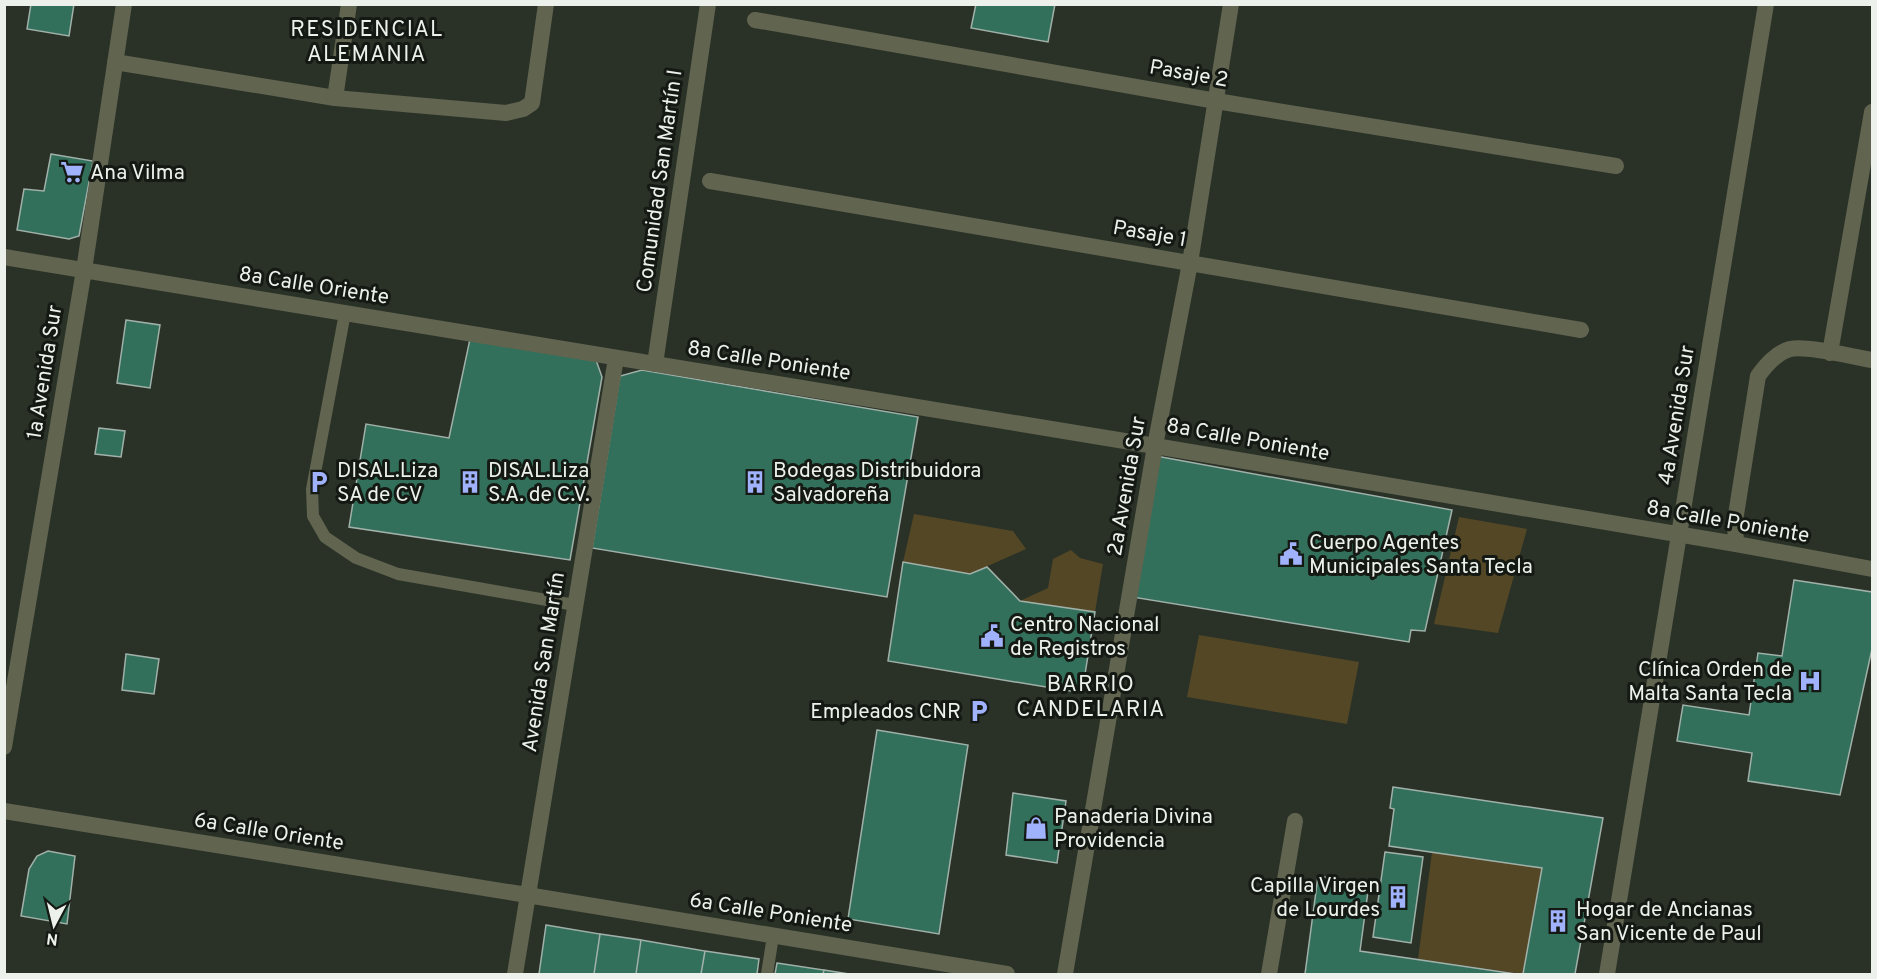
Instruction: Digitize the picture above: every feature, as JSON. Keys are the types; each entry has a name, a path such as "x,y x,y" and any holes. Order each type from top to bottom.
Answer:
{"street":[{"name":"1a Avenida Sur","path":"4,747 84,270 124,4"},
{"path":"335,98 349,4"},
{"path":"115,62 335,98 506,113 523,109 532,103 546,4"},
{"name":"Comunidad San Martín I","path":"654,364 708,4"},
{"name":"2a Avenida Sur","path":"1065,975 1155,446 1190,263 1231,4"},
{"name":"4a Avenida Sur","path":"1607,975 1766,4"},
{"name":"Pasaje 2","path":"755,20 1216,100 1616,166"},
{"path":"1830,353 1872,112"},
{"name":"Pasaje 1","path":"710,181 1581,330"},
{"name":"8a Calle Oriente","path":"4,257 616,358"},
{"path":"1736,544 1735,521 1758,376 1766,365 1789,350 1802,348 1872,360"},
{"name":"8a Calle Poniente","path":"616,358 1155,446 1872,569"},
{"name":"Avenida San Martín","path":"514,975 616,358"},
{"name":"6a Calle Oriente","path":"4,811 527,895"},
{"path":"1269,975 1295,821"},
{"name":"6a Calle Poniente","path":"527,895 1007,975"}],"lane":[{"path":"345,313 312,489 313,516 325,537 356,558 398,574 575,605"},
{"path":"767,975 773,936"}],"shaded area":[{"path":"914,514 1013,531 1026,549 970,574 903,562"},
{"path":"1459,517 1527,529 1498,633 1434,624"},
{"path":"1071,550 1080,558 1103,564 1095,612 1020,601 1048,588 1053,559"},
{"path":"1199,635 1359,662 1347,724 1187,697"},
{"path":"1432,852 1542,868 1523,974 1418,959"}],"building":[{"path":"31,4 74,4 69,36 27,29"},
{"path":"976,4 1055,4 1048,42 971,28"},
{"path":"51,154 93,161 79,236 69,239 17,230 24,189 44,191"},
{"path":"126,320 160,325 150,388 117,383"},
{"name":"DISAL.Liza S.A. de C.V.","path":"470,339 596,360 602,377 570,560 349,527 366,424 449,438"},
{"name":"Bodegas Distribuidora Salvadoreña","path":"642,370 918,417 887,597 592,548 620,376"},
{"path":"99,428 125,431 121,457 95,454"},
{"name":"Cuerpo Agentes Municipales Santa Tecla","path":"1156,456 1452,510 1425,631 1411,630 1409,642 1132,597"},
{"name":"Centro Nacional de Registros","path":"903,562 970,574 987,567 1020,601 1095,612 1082,693 888,661"},
{"name":"Clínica Orden de Malta Santa Tecla","path":"1794,580 1872,592 1872,649 1840,795 1748,781 1752,753 1677,741 1683,705 1749,715 1758,653 1782,656"},
{"path":"126,654 159,659 154,694 122,690"},
{"path":"877,730 968,745 939,934 848,919"},
{"name":"Hogar de Ancianas San Vicente de Paul","path":"1393,787 1603,818 1575,974 1523,974 1542,868 1389,846 1394,809 1390,808"},
{"name":"Panaderia Divina Providencia","path":"1013,793 1066,801 1057,863 1006,855"},
{"path":"48,851 75,856 67,924 21,916 29,869 37,856"},
{"name":"Capilla Virgen de Lourdes","path":"1385,852 1423,857 1411,943 1373,937"},
{"path":"1318,876 1369,884 1360,951 1516,974 1305,974"},
{"path":"546,925 600,934 594,974 539,974"},
{"path":"600,934 641,940 636,974 594,974"},
{"path":"641,940 705,951 701,974 636,974"},
{"path":"705,951 759,959 757,974 701,974"},
{"path":"777,963 824,970 823,974 775,974"},
{"path":"824,970 849,974 823,974"}],"place":[{"name":"Ana Vilma","path":"72,172"},
{"name":"DISAL.Liza SA de CV","path":"319,482"},
{"name":"DISAL.Liza S.A. de C.V.","path":"470,482"},
{"name":"Bodegas Distribuidora Salvadoreña","path":"755,482"},
{"name":"Cuerpo Agentes Municipales Santa Tecla","path":"1291,554"},
{"name":"Centro Nacional de Registros","path":"992,636"},
{"name":"Clínica Orden de Malta Santa Tecla","path":"1810,681"},
{"name":"Empleados CNR","path":"979,711"},
{"name":"Panaderia Divina Providencia","path":"1036,828"},
{"name":"Capilla Virgen de Lourdes","path":"1398,897"},
{"name":"Hogar de Ancianas San Vicente de Paul","path":"1558,921"}],"district":[{"name":"RESIDENCIAL ALEMANIA","path":"367,40"},
{"name":"BARRIO CANDELARIA","path":"1091,696"}]}
